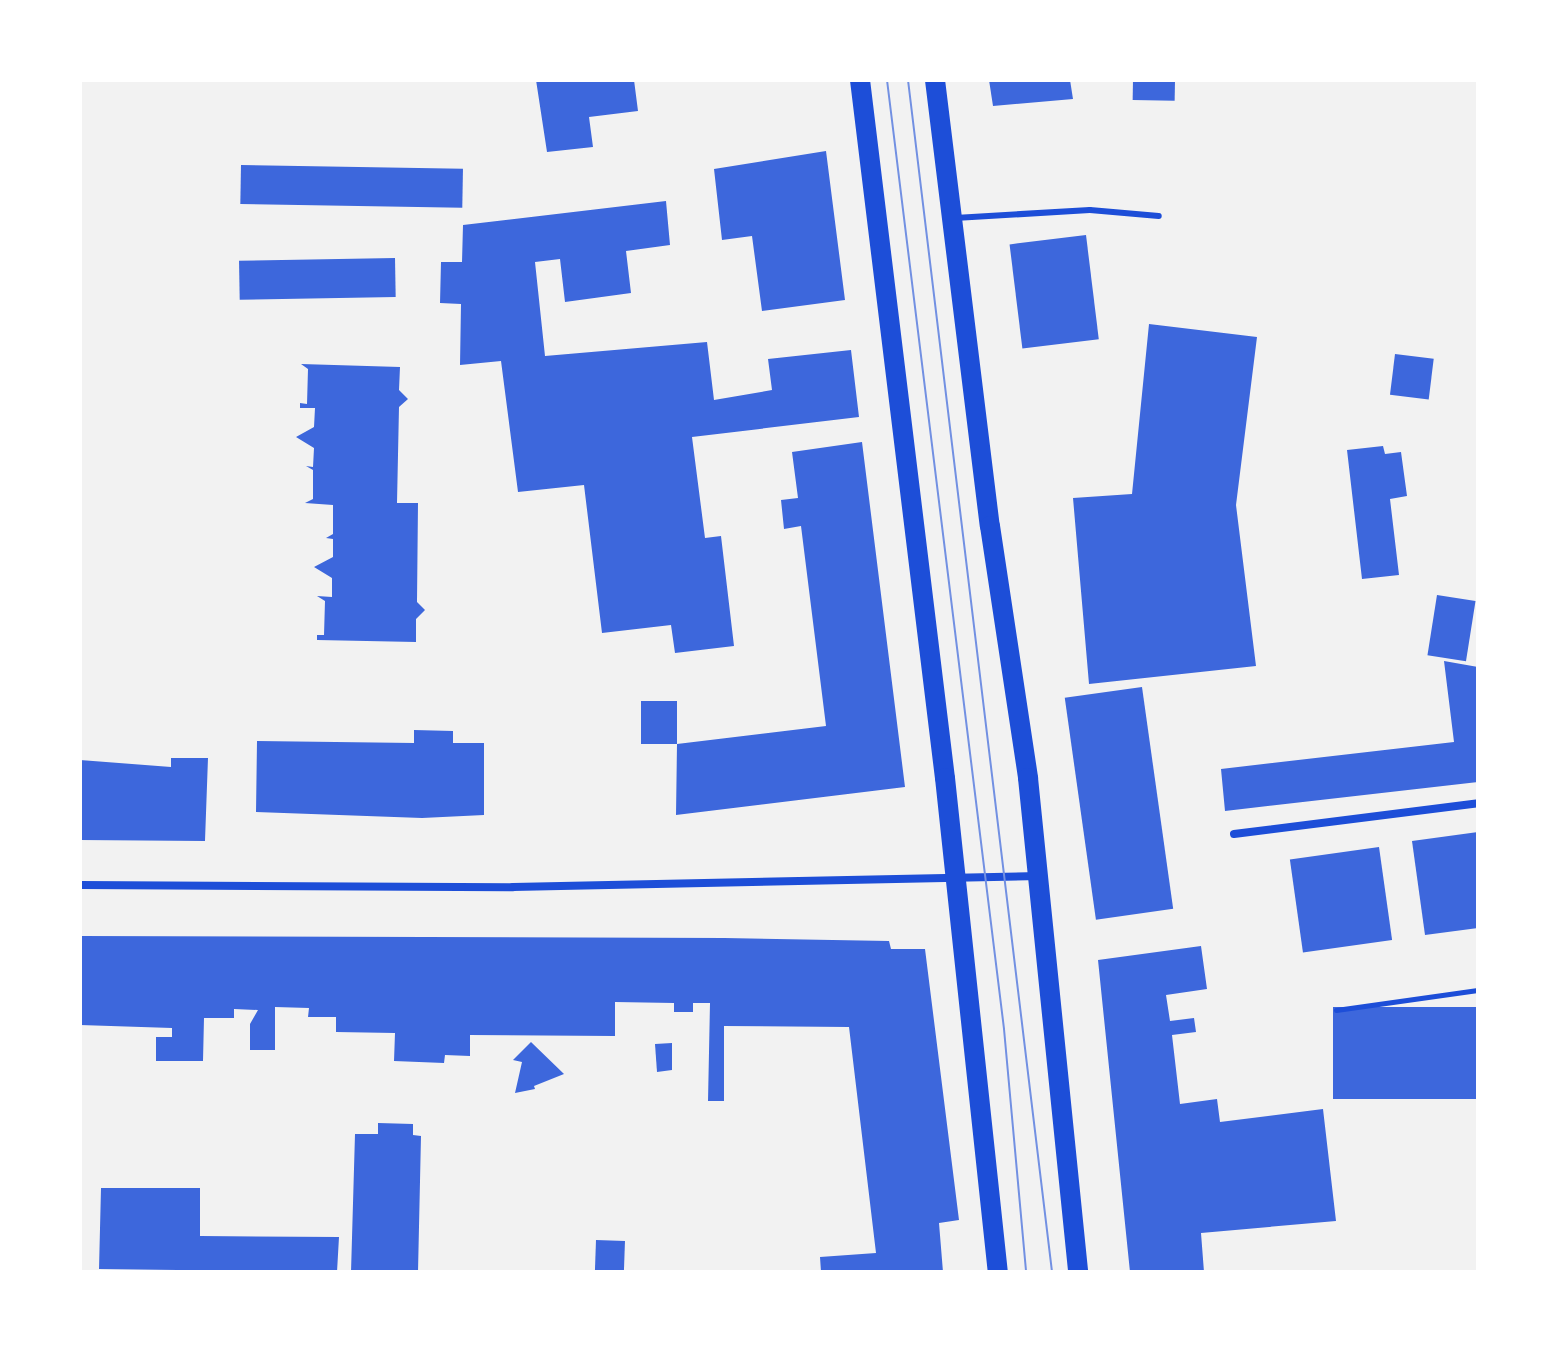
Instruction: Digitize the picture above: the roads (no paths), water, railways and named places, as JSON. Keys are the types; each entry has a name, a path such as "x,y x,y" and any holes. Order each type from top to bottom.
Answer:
{"main road":[{"path":"860,80 955,877 998,1272"},
{"path":"935,80 1040,876 1078,1272"}],"street":[{"path":"1234,834 1478,803"},
{"path":"80,885 513,887 1040,876"}],"lane":[{"path":"952,218 1090,210 1159,216"}],"tram line":[{"path":"887,80 1004,1029 1026,1272"},
{"path":"908,80 1052,1272"}]}
